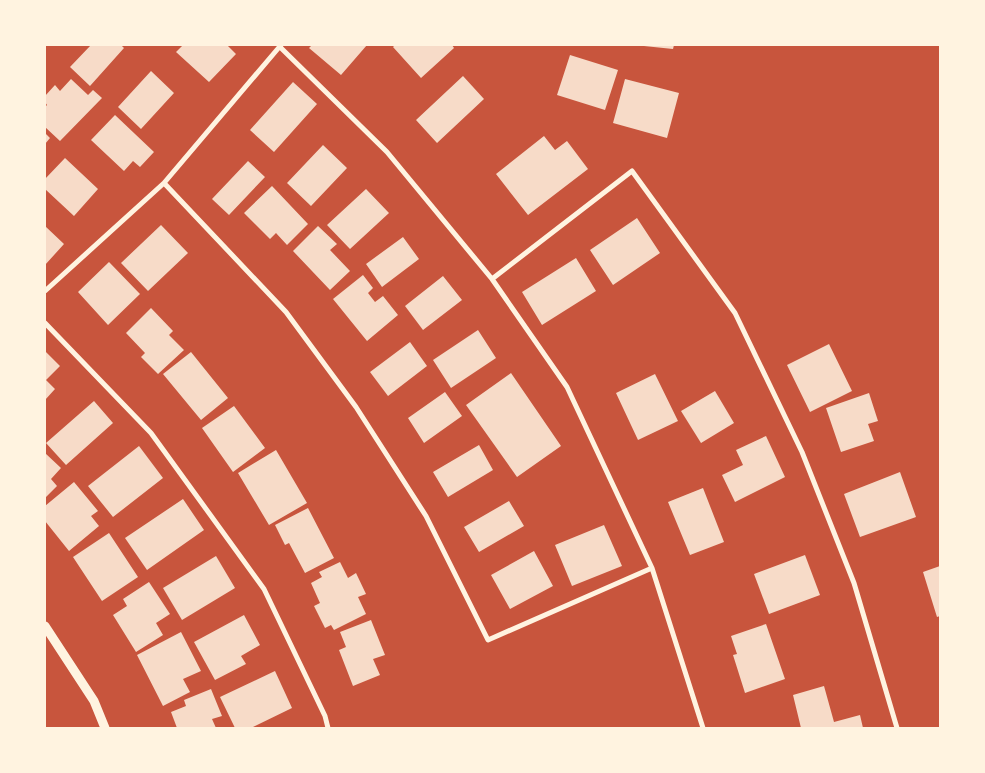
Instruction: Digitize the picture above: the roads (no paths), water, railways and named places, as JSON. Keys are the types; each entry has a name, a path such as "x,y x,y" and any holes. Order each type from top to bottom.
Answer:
{"street":[{"path":"45,291 164,183 281,46 387,152 492,279 567,387 652,568 703,728"},
{"path":"492,279 632,171 734,313 802,452 854,583 897,728"},
{"path":"164,183 286,312 356,407 426,516 488,640 652,568"},
{"path":"45,323 151,433 264,589 325,716 328,728"},
{"path":"45,626 94,702 105,728"}]}
